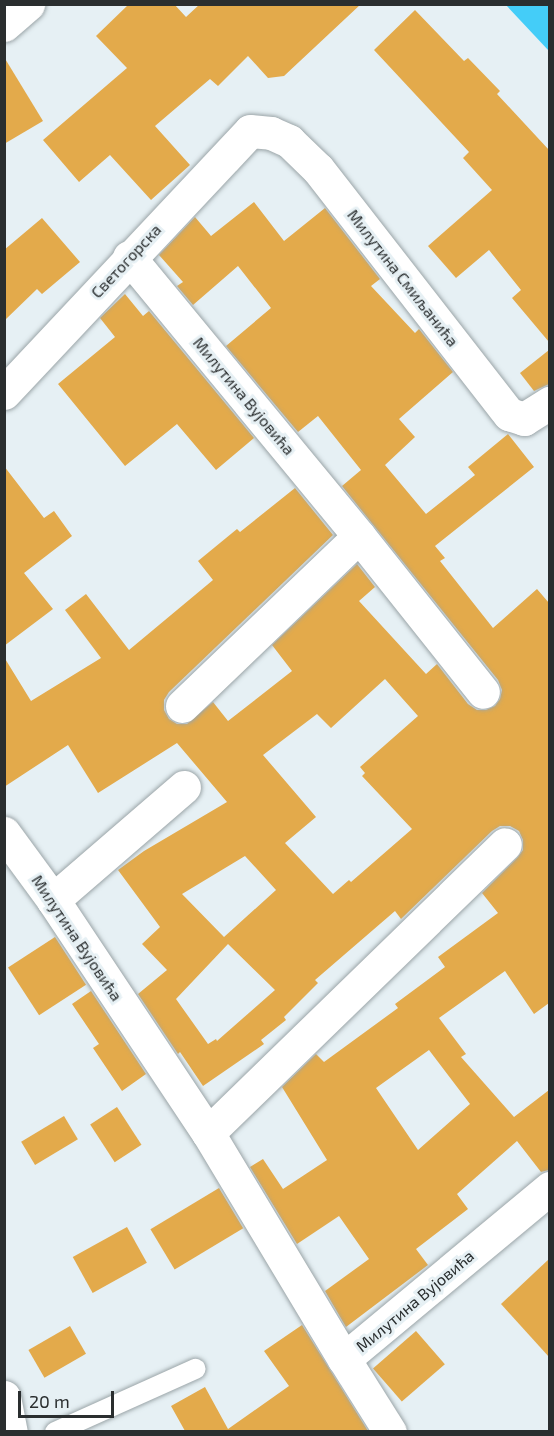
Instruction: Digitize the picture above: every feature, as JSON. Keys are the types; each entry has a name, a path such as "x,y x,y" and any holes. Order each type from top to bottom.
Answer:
{"street":[{"path":"4,25 28,4"},
{"name":"Светогорска","path":"4,393 129,257 250,131"},
{"name":"Милутина Смиљанића","path":"250,131 271,134 289,141 318,169 508,414 524,419 549,403"},
{"name":"Милутина Вујовића","path":"129,257 359,536 483,692"},
{"path":"182,706 359,536"},
{"path":"53,900 184,788"},
{"name":"Милутина Вујовића","path":"4,833 53,900 208,1133 344,1359 547,1194"},
{"path":"208,1133 505,844"},
{"path":"344,1359 390,1431"},
{"path":"4,1397 11,1431"}],"lane":[{"path":"56,1431 195,1369"}],"shaded area":[{"path":"506,5 549,5 549,51"}],"building":[{"path":"129,4 174,4 186,17 200,4 361,4 284,76 268,78 248,56 218,86 210,79 155,126 190,165 151,200 110,155 79,182 43,140 127,68 96,36"},
{"path":"415,10 464,61 468,58 500,91 497,94 549,150 549,342 512,298 521,290 489,250 456,278 428,246 492,190 463,158 469,152 374,50"},
{"path":"4,57 43,121 4,144"},
{"path":"254,202 284,241 325,208 380,279 371,286 415,333 419,329 453,372 399,419 415,437 385,465 426,514 475,475 468,467 508,434 534,467 435,546 445,558 440,561 493,628 537,589 549,603 549,1003 534,1014 505,971 439,1018 466,1054 461,1057 514,1117 549,1090 549,1170 541,1172 517,1141 457,1194 468,1209 416,1249 428,1265 346,1327 325,1291 369,1259 339,1216 297,1244 250,1167 263,1159 283,1189 327,1160 282,1087 316,1054 324,1062 398,1008 395,1004 445,967 438,957 498,913 482,893 523,850 523,840 519,831 510,826 500,826 492,831 401,919 395,911 315,980 318,983 284,1017 286,1020 261,1040 264,1044 203,1086 180,1052 178,1054 138,994 167,970 142,944 160,927 118,870 144,851 227,802 177,743 98,793 68,745 4,787 4,657 31,701 101,658 65,610 86,594 129,650 213,580 198,561 237,529 240,532 295,488 333,535 169,692 164,700 164,710 169,719 177,724 187,724 213,702 228,721 292,671 272,645 357,564 375,587 359,601 426,674 437,664 468,704 477,710 486,710 495,706 500,699 502,690 498,680 342,486 361,470 318,416 298,432 226,346 271,308 238,266 193,305 177,286 183,282 159,255 195,217 211,236","holes":["385,679 418,716 360,767 365,773 362,776 412,829 351,882 349,880 333,894 285,843 316,817 263,755 317,714 331,728","245,856 276,890 224,937 182,894","228,944 275,990 217,1041 216,1039 208,1044 176,999","429,1050 470,1104 418,1150 376,1088"]},
{"path":"42,218 80,262 42,294 37,289 4,321 4,250"},
{"path":"125,294 143,316 149,311 254,438 216,470 177,424 125,466 58,384 115,337 100,318"},
{"path":"549,350 549,384 534,391 520,373"},
{"path":"4,466 44,518 54,511 72,536 24,573 53,609 4,646"},
{"path":"55,937 86,985 39,1015 8,967"},
{"path":"91,991 146,1074 122,1091 93,1048 99,1044 72,1004"},
{"path":"117,1107 142,1145 115,1162 90,1124"},
{"path":"64,1116 78,1139 35,1165 21,1142"},
{"path":"219,1188 243,1228 175,1269 150,1229"},
{"path":"127,1227 147,1263 93,1293 73,1257"},
{"path":"549,1259 549,1357 501,1304"},
{"path":"302,1325 368,1431 185,1431 171,1406 205,1387 228,1429 289,1386 264,1351"},
{"path":"70,1326 86,1354 44,1378 28,1350"},
{"path":"416,1331 445,1364 402,1402 373,1368"}]}
